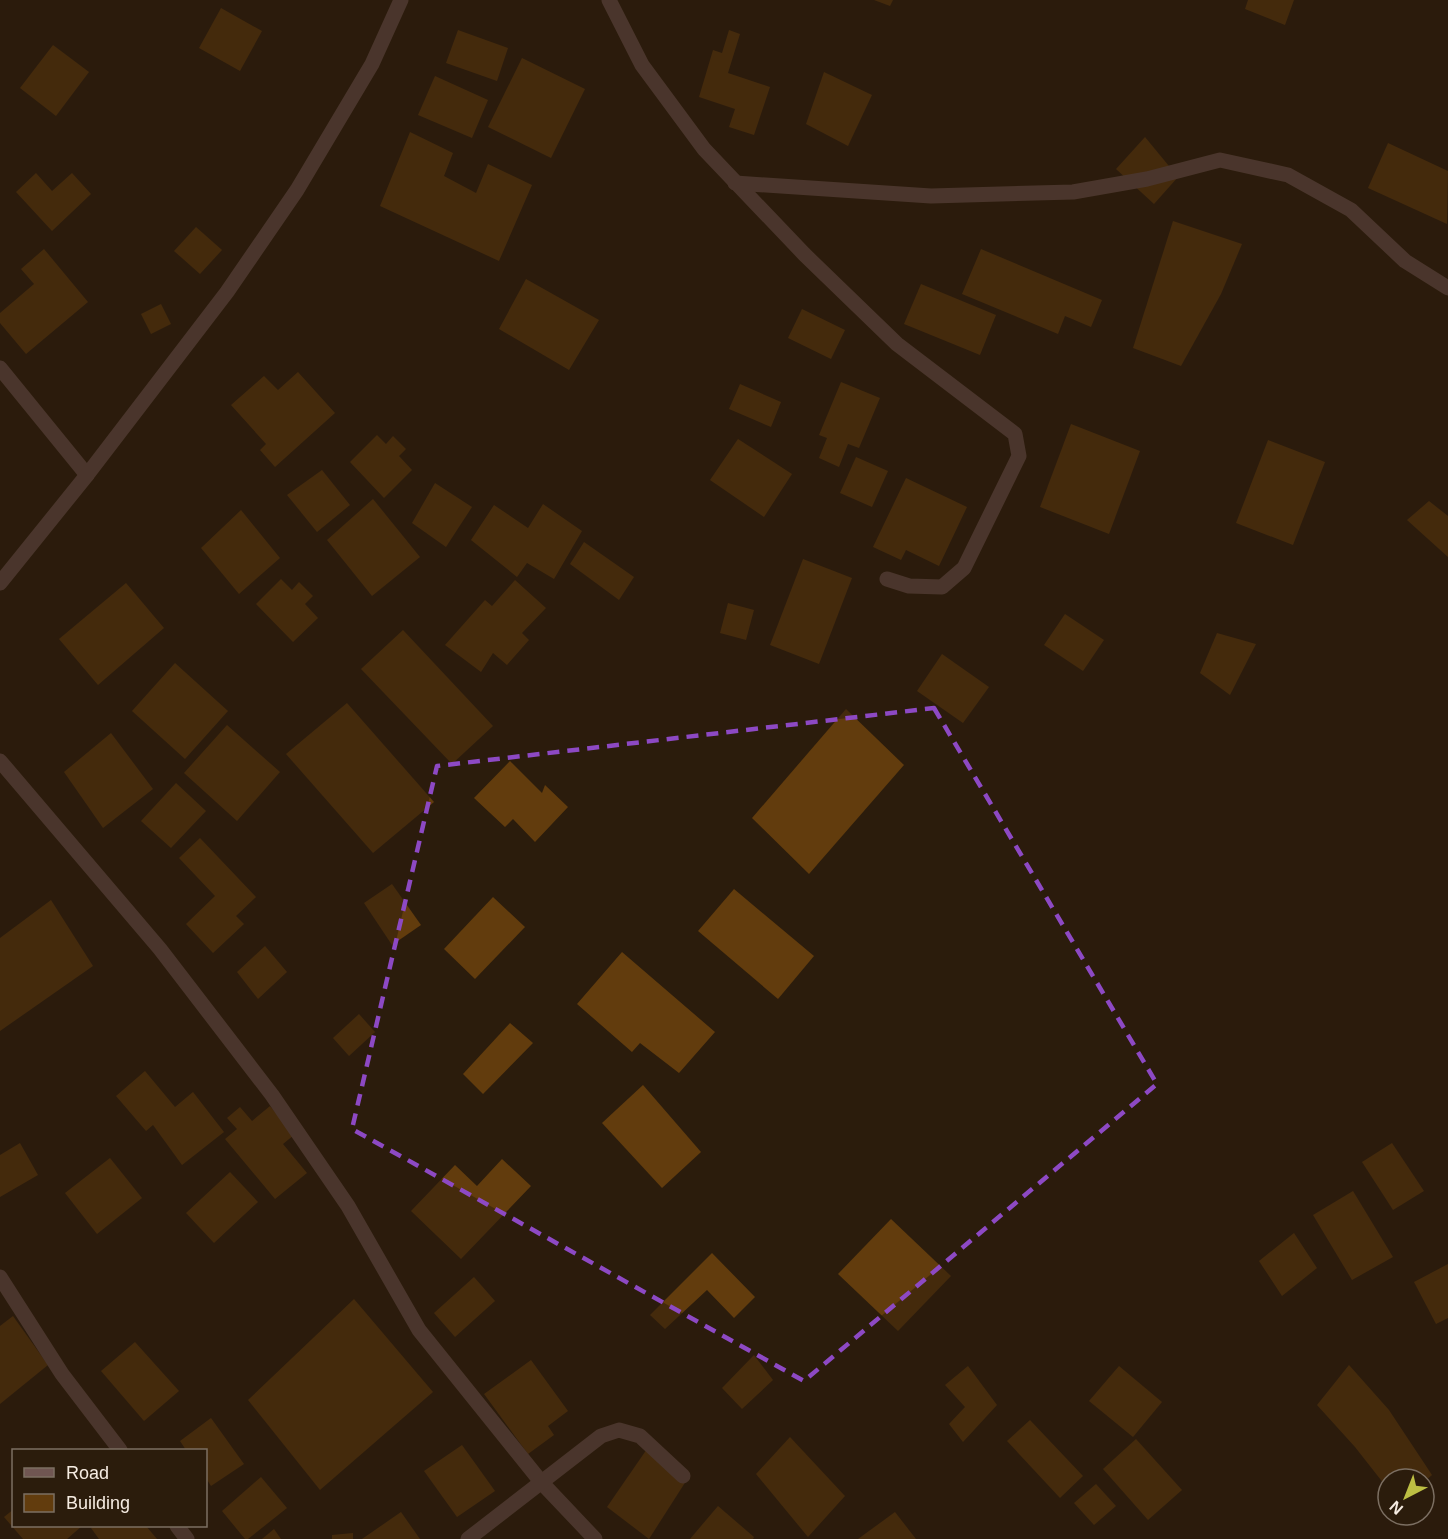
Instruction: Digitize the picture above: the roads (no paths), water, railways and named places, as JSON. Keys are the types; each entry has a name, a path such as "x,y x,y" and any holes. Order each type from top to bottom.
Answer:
{"street":[{"path":"0,583 87,476 227,292 297,190 372,64 401,0"},
{"path":"609,0 642,65 704,149 735,183 897,344 1015,434 1019,456 964,568 942,586 909,586 887,579"},
{"path":"735,183 931,196 1073,192 1147,179 1220,160 1288,175 1351,210 1405,261 1448,288"},
{"path":"0,368 87,476"},
{"path":"0,761 160,949 272,1095 348,1206 419,1330 542,1483 595,1539"},
{"path":"0,1277 62,1374 119,1449"},
{"path":"468,1539 601,1436 619,1430 640,1436 683,1476"},
{"path":"178,1527 188,1539"}]}
